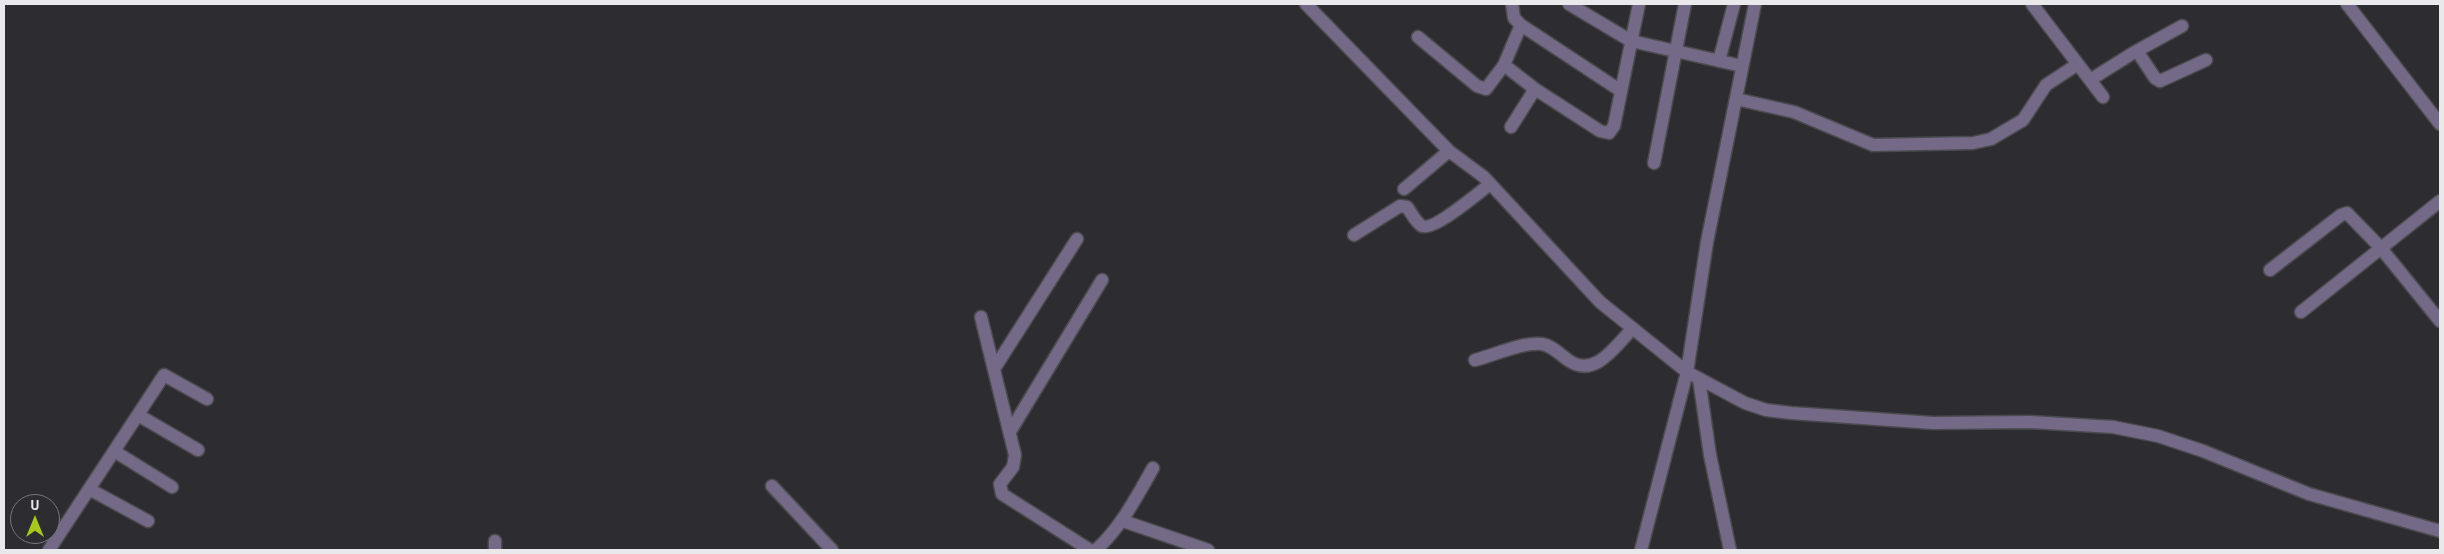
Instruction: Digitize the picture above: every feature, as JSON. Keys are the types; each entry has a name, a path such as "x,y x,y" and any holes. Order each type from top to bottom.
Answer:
{"street":[{"path":"1306,4 1449,151 1489,184 1600,302 1687,372 1745,403 1766,410 1791,413 1933,423 2071,424 2113,427 2158,436 2212,455 2309,494 2440,532"},
{"path":"1512,4 1514,18 1521,25 1621,91"},
{"path":"1569,4 1631,41 1742,66"},
{"path":"1504,65 1535,89 1607,134 1611,132 1614,126 1639,4"},
{"path":"1654,163 1685,4"},
{"path":"1719,61 1734,4"},
{"path":"1641,550 1687,372 1707,242 1755,4"},
{"path":"2032,4 2103,97"},
{"path":"2347,4 2440,124"},
{"path":"1418,37 1482,88 1490,86 1504,65 1521,25"},
{"path":"2090,80 2182,26"},
{"path":"2137,51 2155,78 2160,81 2206,60"},
{"path":"1736,99 1794,112 1873,145 1972,143 1991,139 2023,120 2046,85 2078,64"},
{"path":"1511,127 1535,89"},
{"path":"1404,189 1449,151"},
{"path":"1354,235 1400,206 1407,207 1420,224 1428,226 1439,222 1489,184"},
{"path":"2301,312 2440,201"},
{"path":"2270,270 2341,215 2347,214 2380,247 2440,321"},
{"path":"994,369 1077,239"},
{"path":"1011,430 1102,280"},
{"path":"981,317 1011,430 1016,459 1013,467 1000,484 1002,494 1090,550"},
{"path":"1475,360 1524,346 1543,344 1552,347 1576,365 1589,366 1598,363 1632,329"},
{"path":"49,550 164,375 207,400"},
{"path":"1699,379 1710,455 1730,550"},
{"path":"138,415 198,450"},
{"path":"114,452 172,487"},
{"path":"1096,550 1123,521 1152,468"},
{"path":"772,486 832,550"},
{"path":"89,489 148,521"},
{"path":"1123,521 1208,550"}]}
